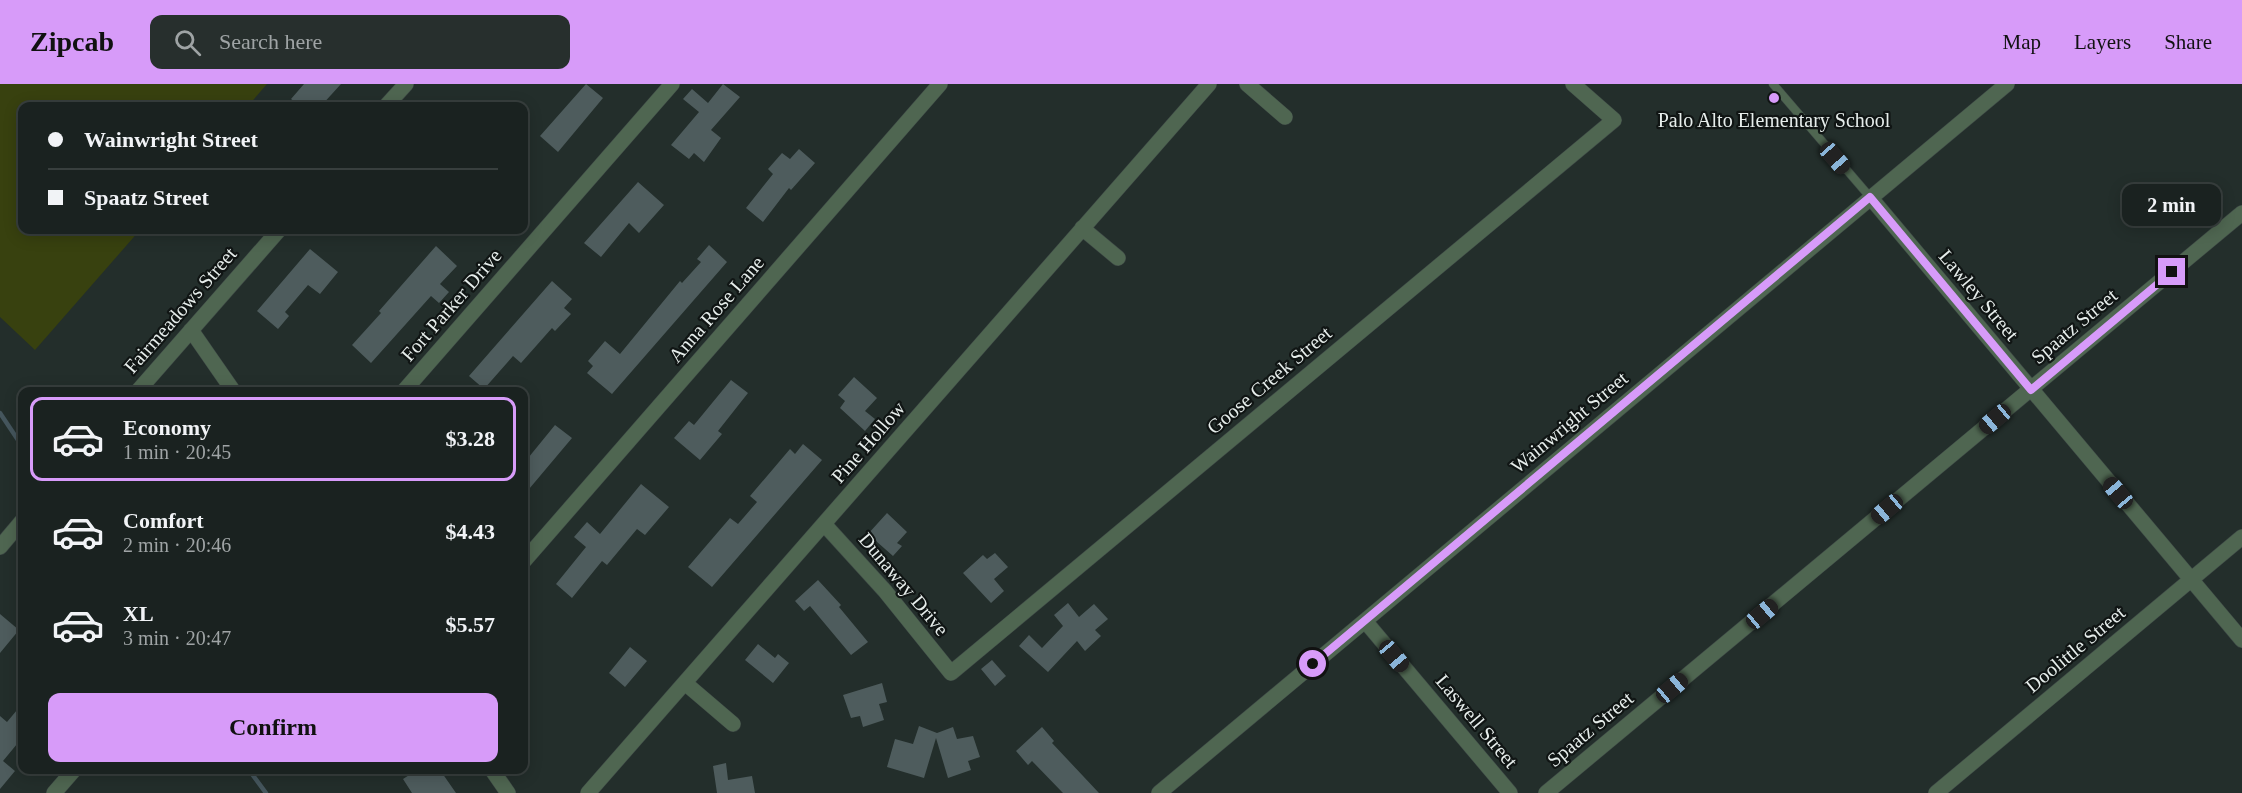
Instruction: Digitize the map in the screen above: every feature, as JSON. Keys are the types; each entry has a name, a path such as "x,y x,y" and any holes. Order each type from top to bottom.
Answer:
{"street":[{"path":"390,102 406,84"},
{"name":"Fort Parker Drive","path":"407,387 672,84"},
{"name":"Anna Rose Lane","path":"528,556 940,84"},
{"name":"Pine Hollow","path":"588,793 1209,84"},
{"path":"1247,84 1285,117"},
{"name":"Goose Creek Street","path":"951,673 1614,120 1573,84"},
{"name":"Wainwright Street","path":"1159,793 2007,84"},
{"name":"Lawley Street","path":"1870,197 2242,640"},
{"name":"Spaatz Street","path":"1546,793 2242,213"},
{"path":"1082,228 1118,258"},
{"name":"Fairmeadows Street","path":"141,387 275,234"},
{"path":"191,330 231,387"},
{"name":"Dunaway Drive","path":"824,524 885,591 951,673"},
{"path":"0,547 18,526"},
{"name":"Doolittle Street","path":"1936,793 2242,537"},
{"name":"Laswell Street","path":"1365,621 1510,793"},
{"path":"685,683 733,724"},
{"path":"54,793 71,774"},
{"path":"495,774 508,793"}],"lane":[{"path":"1773,84 1870,197"}],"green space":[{"path":"0,84 267,84 251,102 18,102 18,234 136,234 35,350 0,317"}],"building":[{"path":"304,84 341,84 325,102 295,102 291,99"},
{"path":"586,84 603,98 558,152 540,136"},
{"path":"723,84 740,97 711,130 721,138 704,162 694,153 689,159 671,145 699,112 683,99 692,89 708,103"},
{"path":"799,149 815,163 791,190 789,188 763,222 746,208 773,174 768,169 782,153 790,159"},
{"path":"638,182 664,205 639,233 629,223 601,257 584,243"},
{"path":"709,245 727,262 612,394 587,373 593,366 588,361 605,341 620,354 680,281 682,283 701,262 697,259"},
{"path":"436,246 457,266 440,284 449,292 439,303 431,296 371,363 352,345"},
{"path":"310,249 338,272 320,294 308,285 285,312 289,316 278,329 257,311"},
{"path":"552,281 572,299 564,308 571,314 555,331 552,328 521,363 513,356 486,387 482,387 469,376"},
{"path":"854,377 877,398 865,411 875,419 865,431 840,408 845,401 838,395"},
{"path":"731,380 748,393 718,431 722,434 700,460 674,438 689,421 694,425"},
{"path":"555,425 572,438 528,490 528,458"},
{"path":"803,444 822,460 712,587 688,567 730,518 738,524 757,502 750,496 790,449 795,454"},
{"path":"641,484 669,507 645,535 637,529 607,565 602,561 572,598 556,584 586,547 574,537 587,522 600,534"},
{"path":"887,513 907,532 897,543 902,546 893,556 868,534"},
{"path":"995,553 1008,567 994,579 1004,591 991,603 963,573 983,555 987,559"},
{"path":"818,580 841,605 839,607 868,642 851,655 810,606 804,611 795,601"},
{"path":"1068,603 1079,617 1094,604 1108,619 1095,630 1101,636 1085,651 1077,641 1048,672 1019,646 1029,635 1042,648 1063,626 1054,615"},
{"path":"0,614 18,631 0,653"},
{"path":"758,644 775,658 778,654 789,663 773,683 745,660"},
{"path":"630,647 647,661 625,687 609,673"},
{"path":"992,660 1006,676 995,686 981,669"},
{"path":"882,683 887,702 879,704 884,720 863,727 860,716 851,718 843,695"},
{"path":"18,709 18,743 3,761 15,771 0,789 0,716 7,722"},
{"path":"919,726 937,733 953,727 957,739 973,736 980,757 968,761 971,770 948,778 936,738 924,778 887,767 895,739 913,744"},
{"path":"1042,727 1054,741 1052,743 1099,793 1063,793 1032,761 1028,765 1016,751"},
{"path":"726,763 728,780 752,776 755,793 717,793 713,766"},
{"path":"411,774 443,774 456,793 412,793 403,779"}],"waterway":[{"path":"0,413 18,440"},
{"path":"252,774 266,793"}],"place":[{"name":"Palo Alto Elementary School","path":"1774,98"}],"route":[{"path":"1313,664 1870,197 2031,390 2172,272"}]}
